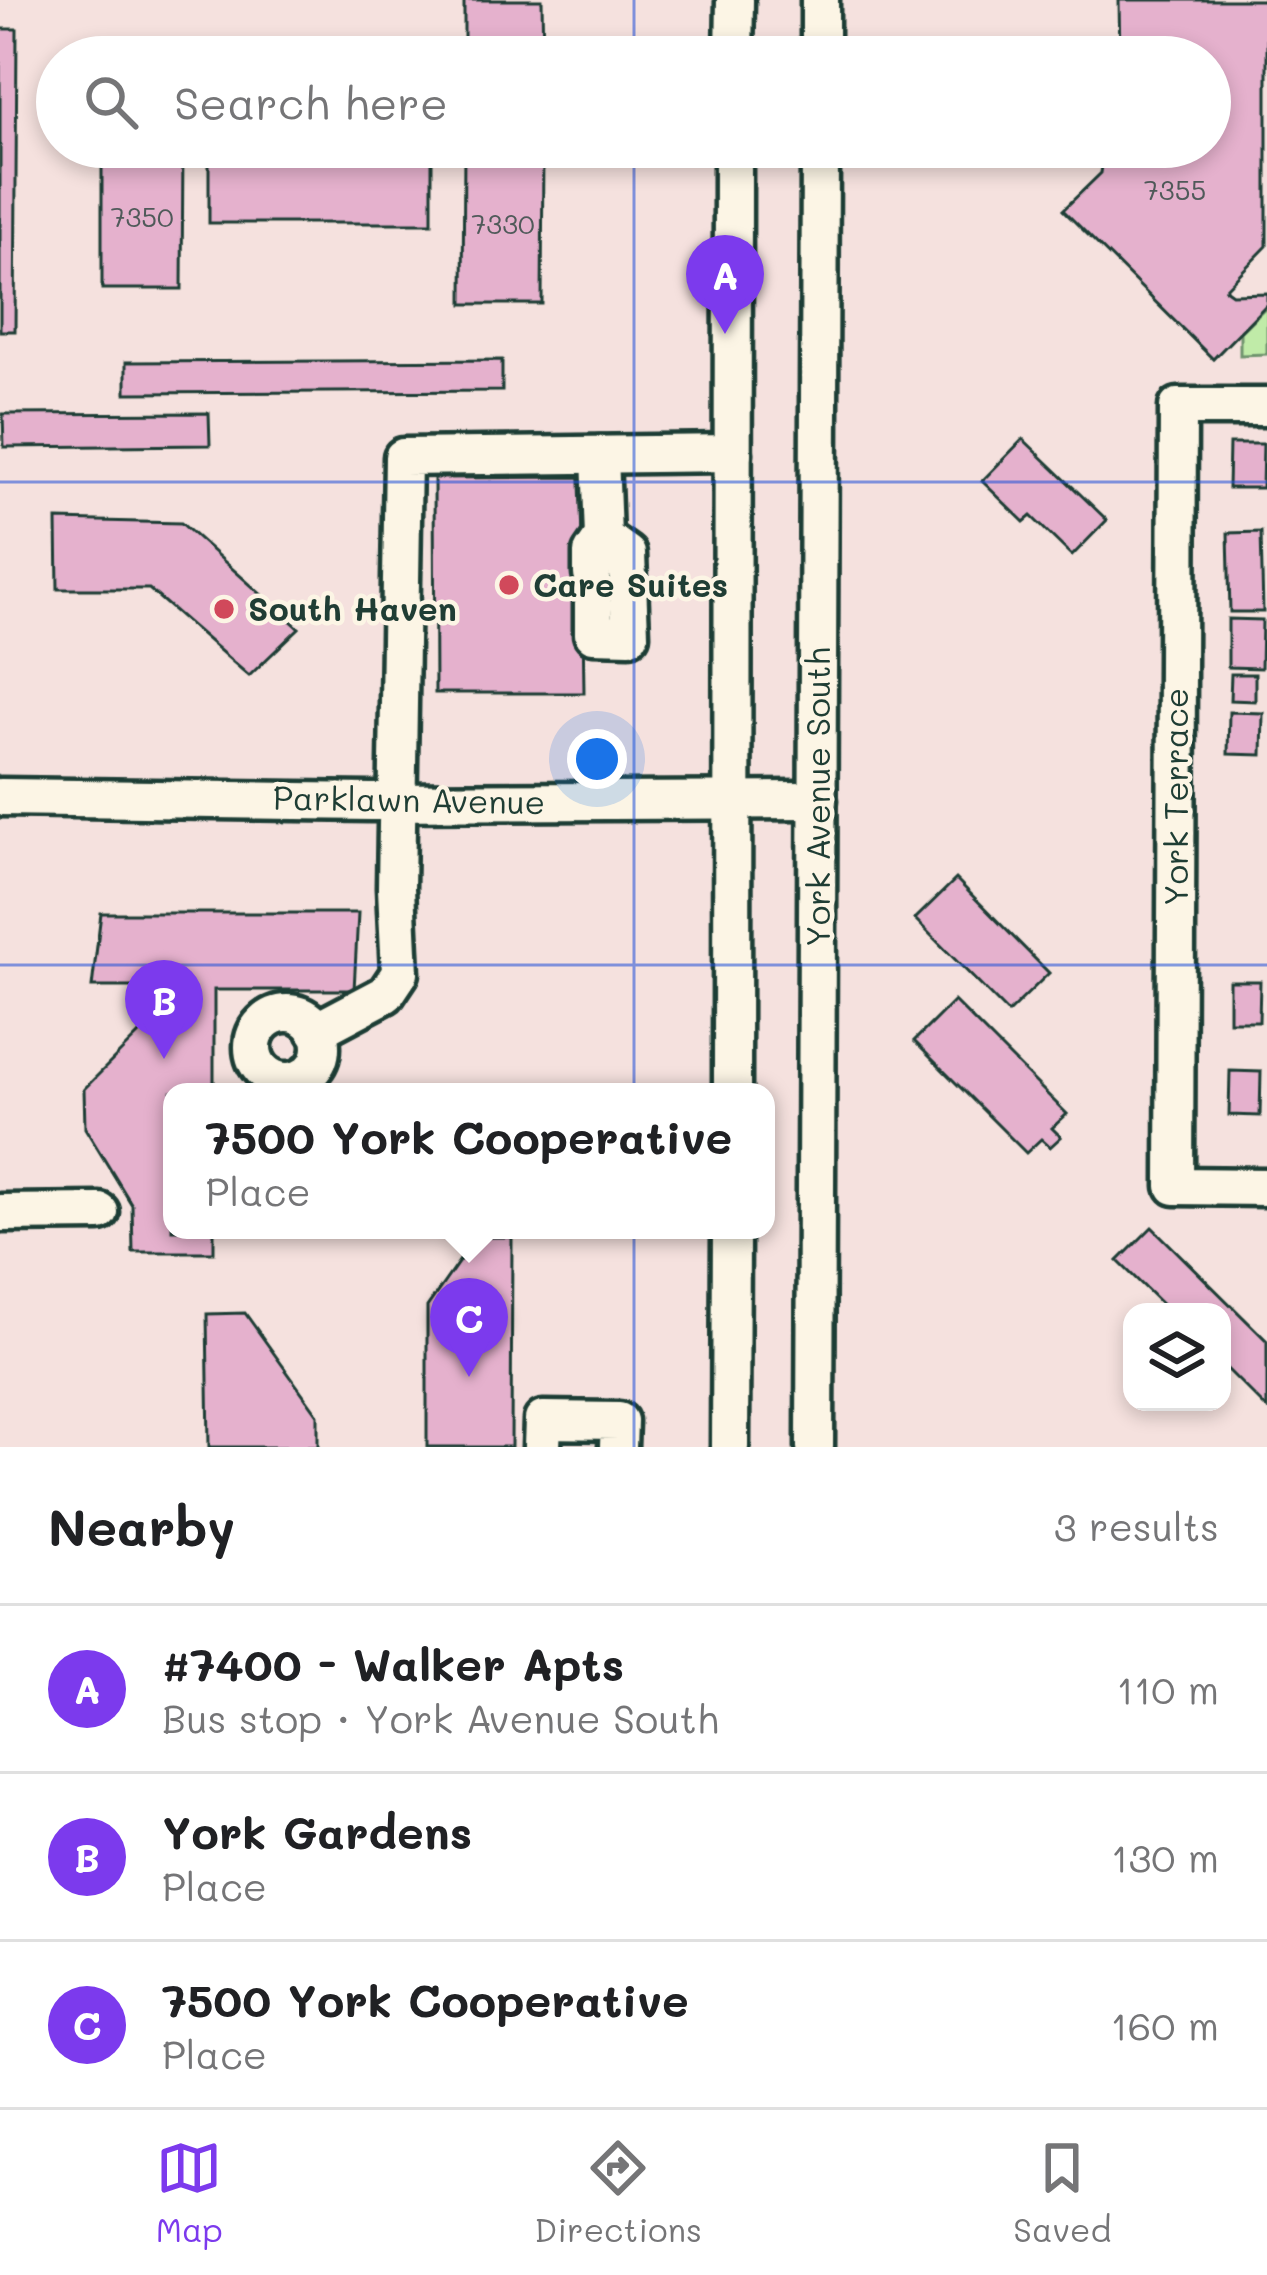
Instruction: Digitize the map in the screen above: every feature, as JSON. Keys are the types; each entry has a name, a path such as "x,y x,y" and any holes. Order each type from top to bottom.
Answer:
{"street":[{"path":"734,36 735,0"},
{"path":"820,0 820,36"},
{"path":"732,1083 733,168"},
{"name":"York Avenue South","path":"815,1447 820,168"},
{"name":"York Terrace","path":"1267,407 1178,407 1175,1186 1267,1187"},
{"path":"316,1031 386,994 400,973 397,802 403,457 733,453"},
{"path":"600,455 603,537 592,553 593,634 630,635 627,554 603,537"},
{"name":"Parklawn Avenue","path":"0,797 818,800"},
{"path":"284,1083 260,1068 254,1058 254,1036 268,1018 290,1013 316,1031 320,1053 316,1064 294,1083"},
{"path":"0,1213 100,1212"},
{"path":"730,1447 731,1239"},
{"path":"542,1447 543,1420 619,1421 618,1447"}],"green space":[{"path":"1267,306 1267,354 1240,355 1240,332"}],"building":[{"path":"464,0 542,0 543,36 464,36"},
{"path":"1119,0 1267,0 1267,246 1225,289 1232,294 1267,293 1267,304 1213,359 1063,210 1102,168 1231,168 1231,36 1120,36"},
{"path":"0,29 17,29 15,331 0,331"},
{"path":"102,168 183,168 182,289 102,289"},
{"path":"209,168 432,168 432,223 209,223"},
{"path":"464,168 543,168 542,304 463,304"},
{"path":"502,360 502,391 126,393 126,362"},
{"path":"209,413 210,445 4,447 3,414"},
{"path":"1023,439 1107,520 1072,556 1031,516 1024,522 982,481"},
{"path":"1229,444 1263,444 1262,488 1228,488"},
{"name":"Care Suites","path":"581,477 584,693 435,693 434,478"},
{"name":"South Haven","path":"57,520 181,523 299,628 249,676 149,589 58,589"},
{"path":"1261,532 1263,612 1230,612 1228,533"},
{"path":"1228,619 1262,620 1261,668 1228,667"},
{"path":"1231,674 1255,674 1255,701 1230,700"},
{"path":"1229,712 1263,713 1262,755 1228,754"},
{"path":"956,879 1049,973 1008,1013 915,919"},
{"path":"101,913 358,913 354,990 214,990 214,1083 163,1083 163,1239 214,1239 214,1252 133,1252 132,1205 85,1128 84,1089 143,1030 142,987 92,987"},
{"path":"1229,981 1260,981 1259,1021 1229,1021"},
{"path":"954,1001 1067,1114 1052,1128 1061,1137 1050,1147 1041,1139 1026,1153 914,1041"},
{"path":"1230,1071 1261,1072 1260,1116 1229,1115"},
{"path":"1152,1227 1229,1303 1161,1303 1118,1261"},
{"path":"475,1239 512,1239 511,1447 427,1447 427,1307"},
{"path":"1231,1305 1267,1341 1267,1409 1231,1373"},
{"path":"245,1313 318,1415 318,1447 209,1447 207,1314"}],"place":[{"name":"#7400 - Walker Apts","path":"725,334"},
{"name":"Care Suites","path":"509,585"},
{"name":"South Haven","path":"224,609"},
{"name":"York Gardens","path":"164,1059"},
{"name":"7500 York Cooperative","path":"469,1377"}]}
